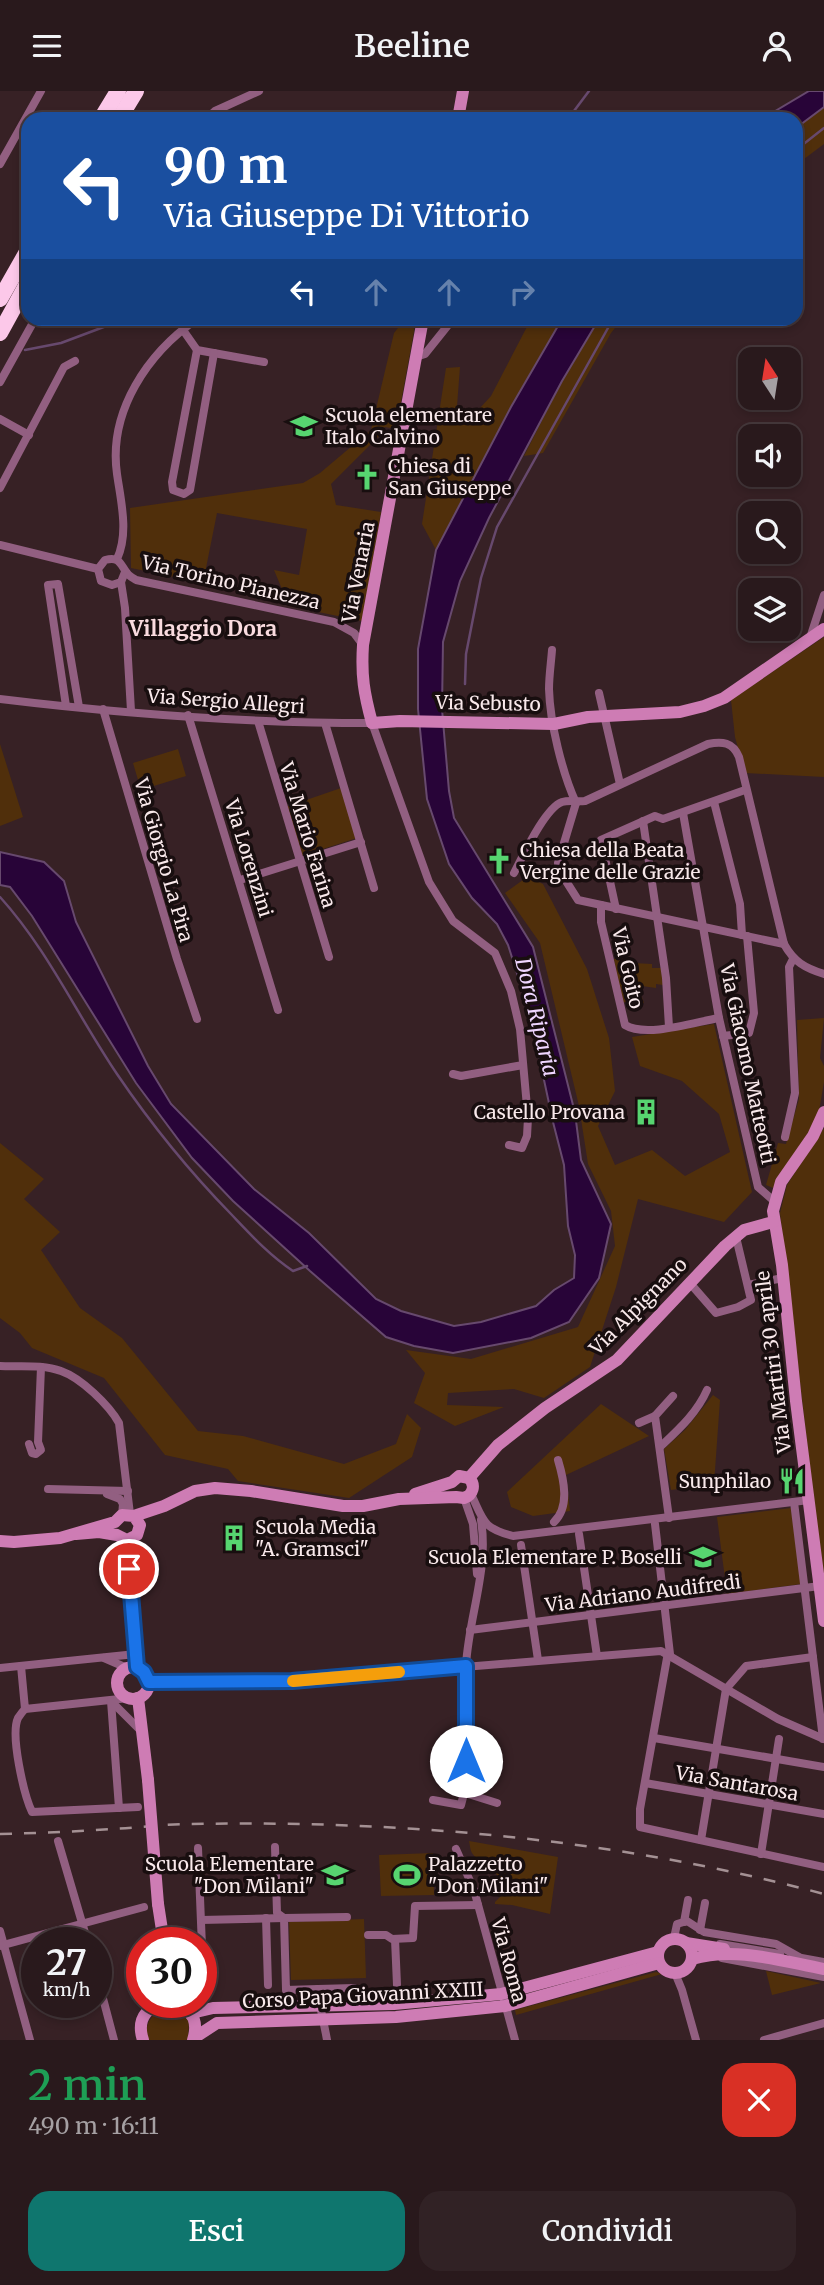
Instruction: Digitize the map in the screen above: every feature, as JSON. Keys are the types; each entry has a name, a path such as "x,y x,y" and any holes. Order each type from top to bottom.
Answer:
{"highway":[{"path":"105,112 118,91"},
{"path":"123,112 136,91"},
{"path":"0,299 21,262"},
{"path":"0,333 21,295"}],"street":[{"path":"29,112 41,91"},
{"path":"214,112 259,91"},
{"path":"459,112 463,91"},
{"path":"0,164 21,127"},
{"path":"0,382 31,326"},
{"path":"117,559 122,543 122,505 115,460 123,412 127,400 146,370 188,326"},
{"name":"Via Venaria","path":"422,326 363,645 361,671 372,723 429,881 453,921 495,953 511,991 520,1029 528,1118 527,1136 522,1148 509,1145"},
{"path":"416,357 425,354 447,326"},
{"path":"183,330 197,350 264,362"},
{"path":"197,350 172,482 173,491 184,493 190,490 214,353"},
{"path":"0,488 64,367 75,361"},
{"path":"0,419 29,435"},
{"path":"0,545 99,569 102,580 116,584 123,599 131,711"},
{"name":"Via Torino Pianezza","path":"99,569 105,560 117,559 125,572 136,580 334,622 354,633 363,645"},
{"name":"Via Torino Pianezza","path":"116,584 125,572"},
{"path":"66,706 48,586 58,584 79,707"},
{"path":"810,639 824,595"},
{"name":"Via Sebusto","path":"372,723 400,721 554,724 580,718 673,713 724,698 824,629"},
{"path":"552,650 549,690 554,724 560,758 576,803 558,863 559,870 578,901 784,944"},
{"path":"598,693 620,784"},
{"name":"Via Sergio Allegri","path":"0,699 258,721 372,723"},
{"name":"Via Giorgio La Pira","path":"103,709 197,1019"},
{"name":"Via Lorenzini","path":"188,715 278,1010"},
{"name":"Via Mario Farina","path":"258,721 329,957"},
{"path":"325,723 374,888"},
{"path":"514,873 536,833 555,806 565,801 585,801 695,749 718,742 730,744 735,748 784,944 801,966 824,974"},
{"path":"616,909 601,840 655,816 663,819 745,790"},
{"path":"714,802 740,904 754,1013 749,1033 723,1036"},
{"name":"Via Giacomo Matteotti","path":"683,813 719,1018 758,1187 774,1201"},
{"path":"642,821 666,978 668,1027"},
{"path":"240,880 361,842"},
{"name":"Via Goito","path":"601,905 601,922 625,1025 637,1030 719,1018"},
{"path":"785,1137 795,1093 789,967 793,959"},
{"path":"453,1074 461,1076 523,1065"},
{"name":"Via Martiri 30 aprile","path":"824,1112 813,1136 781,1182 774,1201 773,1222 783,1277 824,1621"},
{"name":"Via Alpignano","path":"469,1478 498,1445 545,1408 617,1360 689,1282 744,1230 773,1222"},
{"path":"689,1282 716,1313 751,1300 736,1237"},
{"path":"748,1285 783,1277"},
{"path":"0,1366 41,1367 61,1371 74,1378 113,1412 119,1423 128,1491 128,1518"},
{"path":"29,1444 32,1453 36,1454 41,1450 38,1442 41,1367"},
{"path":"660,1447 694,1413 707,1390"},
{"path":"639,1423 655,1416 673,1396"},
{"path":"655,1416 669,1518"},
{"path":"554,1522 560,1516 564,1501 558,1460"},
{"path":"76,1534 164,1506 195,1491 215,1488 343,1506 363,1506 400,1499 452,1482 458,1476 469,1478 473,1484 463,1496 400,1499"},
{"path":"452,1482 451,1490 479,1510 490,1529 513,1536 809,1500"},
{"path":"48,1489 128,1491"},
{"path":"0,1541 35,1541 99,1532 122,1538 137,1535 120,1499 97,1491"},
{"path":"463,1496 473,1524 477,1587"},
{"path":"794,1502 824,1739"},
{"path":"433,1800 461,1805 465,1793 466,1666 484,1545 479,1510"},
{"path":"128,1518 114,1529 122,1538 133,1663"},
{"path":"655,1524 670,1654 667,1658 640,1809 640,1827 824,1867"},
{"path":"579,1534 597,1655"},
{"path":"521,1545 538,1660"},
{"name":"Via Adriano Audifredi","path":"470,1630 820,1586"},
{"path":"149,1682 292,1681 658,1651 670,1654 778,1719 824,1739"},
{"path":"701,1840 726,1689 746,1665 813,1657"},
{"path":"102,1658 133,1663"},
{"path":"0,1668 102,1658 133,1663 144,1672 149,1682 148,1690 134,1698 25,1709 19,1716 16,1729 20,1777 32,1812 138,1807"},
{"path":"133,1663 120,1674 117,1681 122,1694 134,1698"},
{"path":"21,1666 25,1709"},
{"path":"134,1698 142,1732 148,1780 160,1927"},
{"path":"111,1701 142,1732"},
{"path":"111,1701 119,1808"},
{"path":"654,1738 824,1767"},
{"path":"761,1853 779,1738"},
{"name":"Via Santarosa","path":"645,1783 824,1814"},
{"path":"465,1793 497,1803"},
{"path":"58,1840 84,1927"},
{"path":"275,1847 277,1913 284,1918"},
{"path":"198,1848 201,1927"},
{"name":"Via Roma","path":"457,1849 478,1905 515,2040"},
{"path":"684,1922 688,1900"},
{"path":"700,1930 705,1903"},
{"path":"368,1935 386,1935 395,1939 414,1938 415,1906 478,1905"},
{"path":"2,1946 144,1907"},
{"path":"201,1920 347,1917"},
{"path":"266,1918 268,1985"},
{"path":"284,1918 286,1990 354,1987"},
{"path":"680,1941 677,1924 691,1922 700,1930 776,1944 799,1957"},
{"path":"0,1931 30,2040"},
{"path":"395,1939 397,1985"},
{"path":"824,1962 736,1945 698,1953 687,1967 675,1973 664,1969 659,1957 665,1942 680,1941 698,1953 824,1977"},
{"path":"698,1953 747,1954 824,1969"},
{"name":"Corso Papa Giovanni XXIII","path":"193,2039 217,2023 396,2017 503,2000 659,1957"},
{"path":"675,1973 696,2040"},
{"path":"318,1989 319,2007 327,2040"},
{"name":"Corso Papa Giovanni XXIII","path":"217,2008 503,2000"},
{"path":"108,2018 114,2040"},
{"path":"139,2038 144,2018"},
{"path":"192,2018 195,2025 193,2039"},
{"path":"764,2040 824,2023"}],"shaded area":[{"path":"824,107 824,144 803,160 803,123"},
{"path":"400,326 414,326 396,429 385,427 331,484 336,505 381,512 362,621 289,606 274,570 299,575 307,529 217,513 203,583 131,568 130,508 303,483 320,473 371,430 394,333"},
{"path":"527,326 558,326 511,407 436,550 422,524 446,368 460,367 456,419 469,420 491,396"},
{"path":"595,326 616,326 543,453 524,456 562,381"},
{"path":"824,637 824,777 745,773 735,737 731,700"},
{"path":"0,744 23,817 0,826"},
{"path":"178,749 186,776 141,790 133,763"},
{"path":"341,788 357,838 301,856 286,807"},
{"path":"527,877 543,884 587,969 609,1038 615,1091 598,1126 615,1165 652,1150 685,1176 730,1152 719,1114 682,1081 640,1066 632,1037 714,1024 752,1192 724,1222 638,1199 616,1287 590,1367 544,1398 514,1389 448,1393 447,1405 504,1407 455,1426 414,1403 425,1373 406,1350 471,1359 578,1327 615,1246 611,1211 588,1164 579,1106 540,943 505,893"},
{"path":"632,958 633,963 652,964 652,968 661,968 663,985 656,984 656,988 642,986 644,1003 622,1003 614,959"},
{"path":"824,1018 820,1058 824,1066 824,1082 818,1117 773,1188 766,1185 778,1143 786,1144 799,1099 797,1020"},
{"path":"824,1128 824,1585 780,1213 787,1185"},
{"path":"0,1143 44,1179 24,1199 60,1232 41,1250 80,1308 122,1338 198,1431 243,1436 344,1464 396,1444 407,1414 421,1428 412,1457 349,1498 238,1481 228,1469 165,1455 104,1378 32,1348 20,1333 0,1318"},
{"path":"713,1395 720,1400 714,1484 671,1490 664,1449 685,1430"},
{"path":"601,1404 649,1436 566,1475 570,1511 533,1516 511,1507 507,1492"},
{"path":"791,1508 801,1584 727,1594 717,1517"},
{"path":"469,1841 558,1857 550,1914 495,1904 503,1894 501,1880 476,1858 470,1849"},
{"name":"Palazzetto \"Don Milani\"","path":"433,1853 434,1895 381,1896 379,1855"},
{"path":"364,1919 366,1978 291,1980 289,1922"},
{"path":"766,1971 821,1983 772,1995"},
{"path":"656,1972 662,1974 516,2015 515,2010"},
{"path":"152,2018 188,2018 188,2040 149,2040 149,2022"}],"water":[{"path":"809,91 824,91 824,107 803,123 803,112 774,112"},
{"name":"Dora Riparia","path":"558,326 595,326 562,381 489,518 460,581 443,642 442,709 454,818 533,947 575,1113 581,1160 611,1224 599,1278 569,1322 531,1338 453,1353 414,1346 386,1337 233,1201 192,1158 136,1083 32,916 10,887 0,885 0,852 44,862 64,881 76,922 148,1066 171,1104 254,1189 309,1233 376,1299 401,1311 454,1326 481,1322 536,1306 554,1290 574,1278 575,1255 568,1226 564,1165 531,1019 508,945 497,924 472,898 449,864 427,799 418,709 418,649 436,550 511,407"}],"waterway":[{"path":"573,112 589,91"},
{"path":"803,144 824,128"},
{"path":"25,350 61,343 106,326"},
{"path":"465,684 466,654 481,578 497,527 609,326"},
{"path":"0,897 48,961 117,1074 185,1164 276,1258 293,1271 307,1266"}],"railway":[{"path":"0,1834 190,1824 430,1830 510,1837 668,1859 824,1894"}],"slow traffic":[{"path":"293,1681 399,1672"}],"place":[{"name":"Scuola elementare Italo Calvino","path":"304,426"},
{"name":"Chiesa di San Giuseppe","path":"367,477"},
{"name":"Chiesa della Beata Vergine delle Grazie","path":"499,861"},
{"name":"Castello Provana","path":"646,1112"},
{"name":"Sunphilao","path":"792,1481"},
{"name":"Scuola Media \"A. Gramsci\"","path":"234,1538"},
{"name":"Scuola Elementare P. Boselli","path":"703,1557"},
{"name":"Scuola Elementare \"Don Milani\"","path":"335,1875"},
{"name":"Palazzetto \"Don Milani\"","path":"407,1875"}],"district":[{"name":"Villaggio Dora","path":"203,628"}],"route":[{"path":"129,1569 137,1667 144,1672 149,1682 292,1681 466,1666 466,1761"}]}
